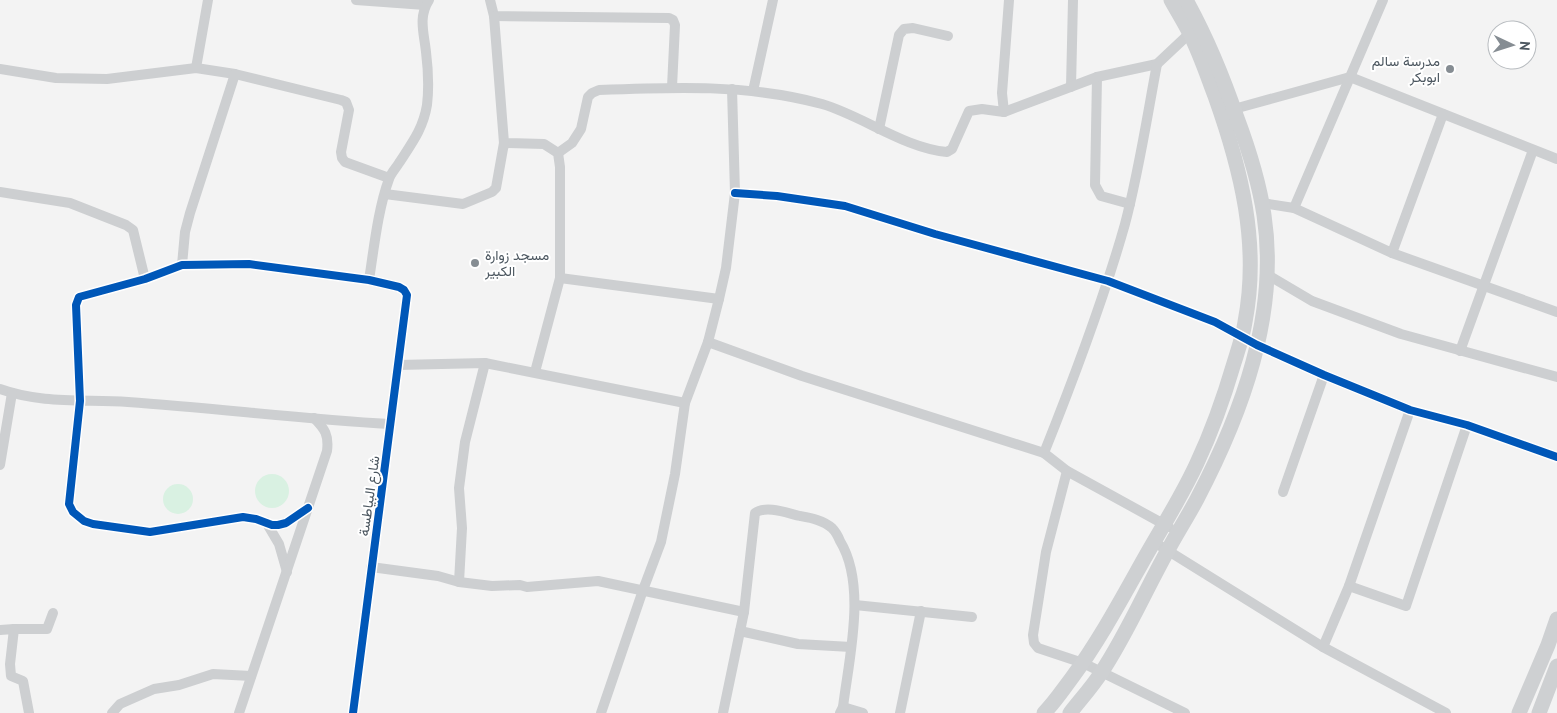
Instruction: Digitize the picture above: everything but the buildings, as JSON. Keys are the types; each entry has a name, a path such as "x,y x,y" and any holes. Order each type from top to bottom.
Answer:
{"street":[{"path":"196,68 208,0"},
{"path":"308,508 286,523 272,525 256,518 243,517 150,532 93,524 84,521 73,512 69,504 80,402 76,305 79,297 145,279 182,265 249,264 369,280 378,221 389,178 423,124 427,103 426,52 422,22 427,3 356,0"},
{"path":"385,194 463,204 492,192 496,188 504,143 494,16 490,0"},
{"path":"752,91 773,0"},
{"path":"1004,112 1002,93 1009,0"},
{"path":"1071,87 1073,0"},
{"path":"1044,713 1083,663 1190,477 1226,391 1242,336 1248,304 1251,263 1248,223 1239,170 1220,109 1190,33 1171,0"},
{"path":"1070,713 1102,672 1197,499 1232,425 1246,387 1265,309 1268,275 1266,228 1249,151 1221,73 1186,0"},
{"path":"1294,208 1383,0"},
{"path":"494,16 669,18 673,20 675,25 672,87"},
{"path":"879,129 900,35 904,29 913,28 948,36"},
{"path":"558,153 572,143 581,129 588,97 592,93 598,90 672,87 752,91 821,104 926,147 947,152 952,149 969,111 982,109 1004,112 1097,77 1157,64 1190,33"},
{"path":"1044,453 1072,383 1108,281 1139,167 1157,64"},
{"path":"0,69 56,78 107,79 196,68 235,74 346,102 349,110 341,152 342,158 345,162 389,178"},
{"path":"182,265 185,232 190,213 235,74"},
{"path":"1097,77 1095,185 1101,196 1130,204"},
{"path":"1234,109 1350,77 1557,159"},
{"path":"601,713 664,533 685,403 708,342 726,268 735,193 732,89"},
{"path":"1392,253 1443,114"},
{"path":"504,143 544,144 558,153 560,167 560,278 535,372"},
{"path":"1460,351 1533,150"},
{"path":"0,192 70,203 126,225 133,230 145,279"},
{"path":"735,193 777,196 845,206 935,234 1108,281 1215,322 1257,345 1324,376 1410,410 1467,425 1557,457"},
{"path":"1262,203 1294,208 1392,253 1557,312"},
{"path":"1268,275 1312,301 1401,334 1557,377"},
{"path":"560,278 719,299"},
{"name":"شارع البياطسة","path":"353,713 407,295 399,287 369,280"},
{"path":"708,342 802,376 1044,453 1067,471 1178,532"},
{"path":"459,582 462,528 459,488 465,442 485,363"},
{"path":"398,365 485,363 685,403"},
{"path":"1283,492 1324,376"},
{"path":"0,389 45,399 80,402 126,402 389,424"},
{"path":"0,465 12,393"},
{"path":"1323,646 1349,586 1410,410"},
{"path":"239,713 327,451 327,433 314,418"},
{"path":"1349,586 1406,606 1467,425"},
{"path":"1067,471 1046,552 1032,635 1034,642 1038,648 1083,663 1185,713"},
{"path":"724,713 744,612 756,513 760,510 820,520 833,528 844,547 850,565 855,604 842,710 863,713"},
{"path":"266,522 279,544 286,572"},
{"path":"1154,542 1323,646 1446,713"},
{"path":"371,567 438,576 459,582 492,586 527,587 598,581 744,612"},
{"path":"855,604 972,617"},
{"path":"900,713 921,611"},
{"path":"0,630 47,629 53,613"},
{"path":"1519,713 1548,645 1557,618"},
{"path":"14,630 10,664 11,676 23,681 29,713"},
{"path":"740,631 798,644 851,647"},
{"path":"1538,713 1557,666"},
{"path":"112,713 120,704 154,689 179,685 213,674 250,676"}],"green space":[{"path":"272,474 279,475 284,479 288,484 288,498 284,503 279,507 272,508 265,507 260,503 256,498 255,491 256,484 260,479 265,475"},
{"path":"178,484 189,488 193,499 189,510 178,514 167,510 163,499 167,488"}],"cycle path":[{"path":"735,193 777,196 845,206 935,234 1108,281 1215,322 1257,345 1410,410 1467,425 1557,457"},
{"path":"308,508 286,523 278,525 243,517 150,532 93,524 84,521 73,512 69,504 80,401 76,305 79,297 145,279 182,265 249,264 369,280 399,287 404,290 407,295 353,713"}],"place":[{"name":"مدرسة سالم ابوبكر","path":"1450,69"},
{"name":"مسجد زوارة الكبير","path":"475,263"}]}
